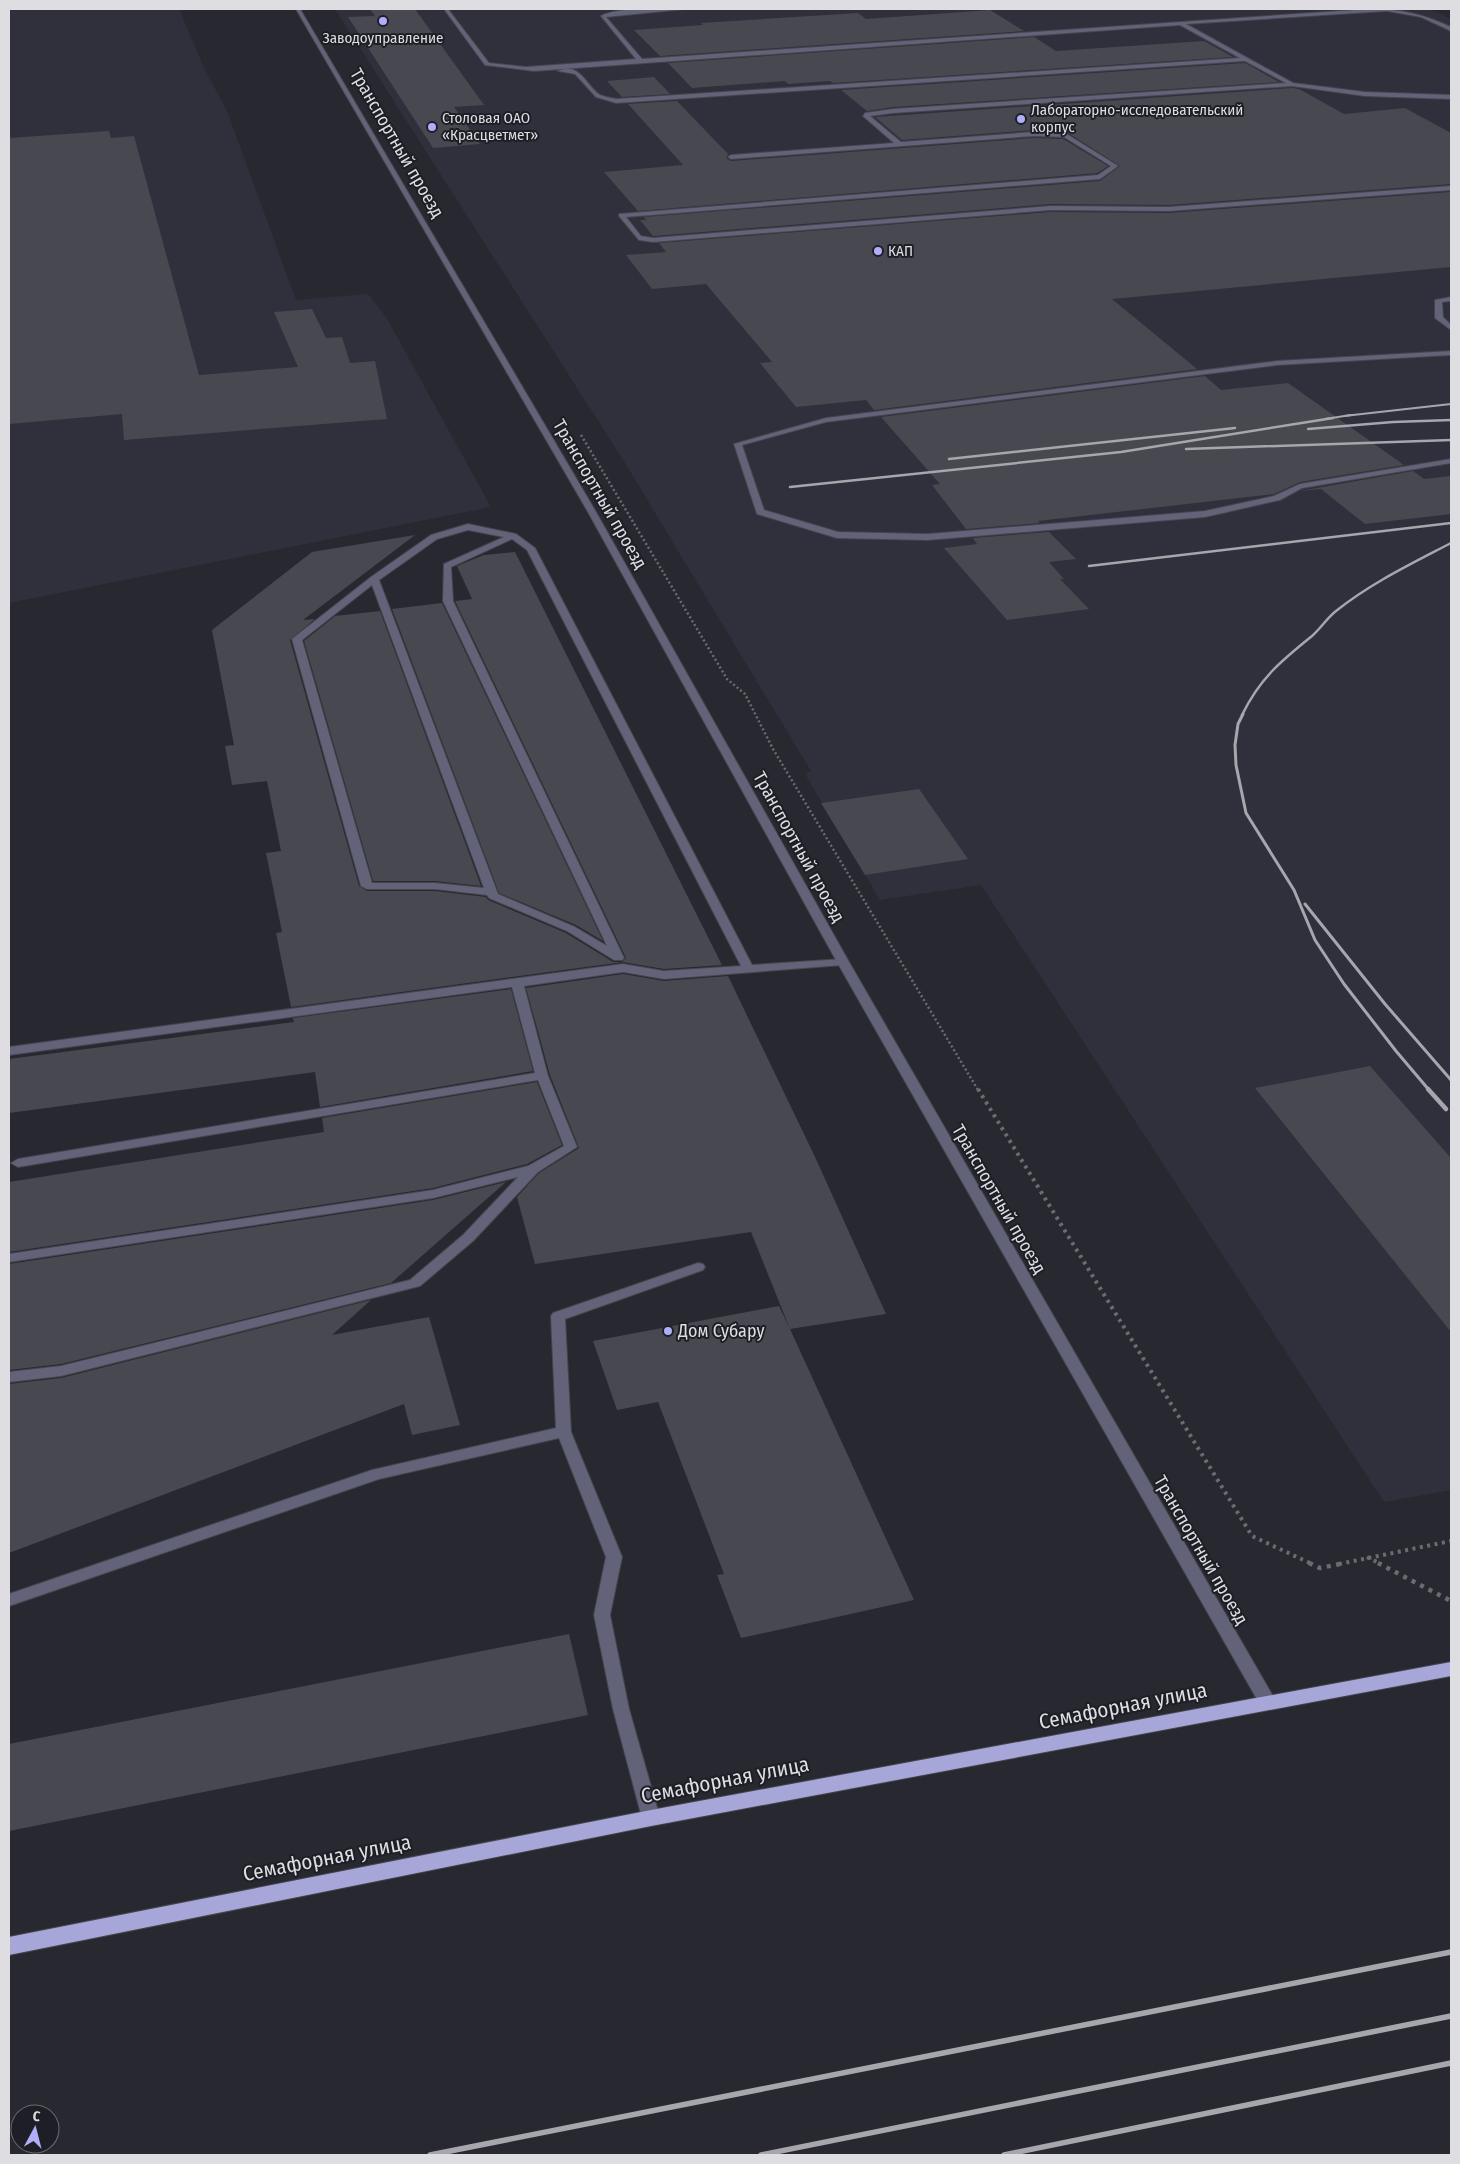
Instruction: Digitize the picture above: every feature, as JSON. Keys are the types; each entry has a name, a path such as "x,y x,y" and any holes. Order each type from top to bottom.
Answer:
{"highway":[{"name":"Семафорная улица","path":"9,1946 651,1818 1451,1669"}],"street":[{"name":"Транспортный проезд","path":"298,9 592,512 843,962 1268,1703"},
{"path":"446,9 487,64 577,73 598,96 616,102 1246,59"},
{"path":"640,60 603,16 614,13 683,9"},
{"path":"527,68 1387,9 1422,16 1451,29"},
{"path":"1179,23 1292,84"},
{"path":"899,144 865,115 903,110 1292,84 1365,94 1451,96"},
{"path":"731,157 1034,134 1065,135 1115,166 1100,176 621,215 639,238 653,240 1051,208 1169,209 1451,188"},
{"path":"1451,299 1438,300 1439,318 1451,328"},
{"path":"1451,354 1278,363 826,420 738,444 760,512 837,535 928,536 1205,514 1277,498 1300,486 1451,461"},
{"path":"491,892 435,886 368,886 297,639 374,579 434,537 468,527 513,536 531,548 749,970"},
{"path":"513,536 447,566 448,601 620,962"},
{"path":"374,579 493,896 571,929 620,962 664,975 843,962"},
{"path":"9,1051 517,983 620,962"},
{"path":"9,1258 433,1194 533,1169 571,1147 542,1076 517,983"},
{"path":"18,1162 542,1076"},
{"path":"9,1377 61,1371 415,1283 468,1238 533,1169"},
{"path":"651,1818 621,1709 602,1615 614,1557 564,1432 558,1316 698,1267"},
{"path":"9,1600 377,1474 564,1432"}],"path":[{"path":"579,431 727,679 745,694 774,749 913,983 1252,1536 1320,1568 1451,1541"},
{"path":"1367,1557 1451,1601"}],"shaded area":[{"path":"9,9 179,9 205,70 227,111 296,300 368,294 386,317 491,507 9,603"},
{"path":"335,9 1430,9 1451,19 1451,1490 1384,1502 981,885 880,900 805,774 811,771 625,463"}],"building":[{"path":"370,9 415,9 484,105 454,107 480,144 433,148 348,17 375,16"},
{"path":"990,10 1024,31 660,56 634,30 703,25 701,23 858,13 866,19"},
{"path":"1034,37 1056,51 1204,41 1233,57 833,83 830,81 788,84 785,81 692,88 668,63"},
{"path":"1245,63 1279,82 893,107 867,111 841,90"},
{"path":"654,77 670,94 622,97 607,81"},
{"path":"1299,89 1344,114 1405,108 1451,133 1451,184 1169,205 1051,204 653,236 640,220 646,220 644,217 1100,181 1120,166 1065,131 1034,130 902,140 875,117"},
{"path":"677,101 728,154 726,158 731,161 1034,138 1063,139 1108,166 1097,173 638,211 604,172 683,165 628,104"},
{"path":"109,131 111,138 134,136 199,375 298,367 274,312 312,309 326,338 342,337 350,363 375,361 387,419 124,440 122,414 9,424 9,138"},
{"path":"1451,192 1451,267 1112,299 1197,369 874,410 866,400 796,407 760,363 772,362 706,284 652,289 626,255 666,252 659,243 1051,212 1169,213"},
{"path":"1205,376 1221,390 1288,383 1404,465 1300,482 1274,494 1038,521 1040,523 966,529 932,485 940,484 881,417"},
{"path":"1413,471 1424,479 1451,476 1451,514 1365,524 1321,489 1300,491"},
{"path":"1049,532 1076,559 1049,562 1064,579 1060,579 1089,609 1007,620 944,548 977,544 973,538"},
{"path":"415,535 303,620 315,619 290,640 359,886 367,891 435,891 486,897 488,900 566,933 613,962 622,962 626,958 455,601 472,599 457,566 484,555 515,552 722,965 664,969 623,962 291,1007 276,933 282,932 266,853 281,851 267,781 232,785 225,746 234,745 212,630 312,552"},
{"path":"442,603 603,941 576,925 499,893 392,609"},
{"path":"380,611 481,886 435,881 373,881 304,641 335,616"},
{"path":"919,789 968,859 865,875 821,803"},
{"path":"623,974 664,981 728,976 816,1159 886,1314 790,1329 751,1232 535,1264 517,1197 539,1173 579,1148 550,1075 526,988"},
{"path":"511,989 533,1071 320,1107 315,1072 9,1113 9,1059 294,1022 293,1018"},
{"path":"1370,1066 1451,1158 1451,1332 1255,1088"},
{"path":"537,1082 562,1145 527,1164 433,1188 9,1252 9,1182 324,1132 322,1118"},
{"path":"506,1182 391,1283 61,1364 9,1370 9,1264 433,1200"},
{"path":"371,1300 332,1335 429,1317 460,1425 412,1435 404,1404 9,1553 9,1384 61,1378"},
{"path":"779,1306 914,1600 741,1638 717,1575 724,1574 658,1402 617,1410 593,1341"},
{"path":"569,1634 588,1715 9,1831 9,1744"}],"railway":[{"path":"1346,416 1451,404"},
{"path":"1346,416 1351,415"},
{"path":"1325,419 1346,416"},
{"path":"790,487 1121,452 1333,418"},
{"path":"1308,429 1393,422 1451,420"},
{"path":"949,459 1235,428"},
{"path":"1186,449 1451,440"},
{"path":"1089,566 1451,523"},
{"path":"1242,715 1256,691 1272,671 1312,636 1336,611 1377,583 1451,543"},
{"path":"1243,714 1238,724 1235,745 1236,765 1246,813 1294,890 1315,940 1344,984 1429,1090"},
{"path":"1305,904 1385,1004 1451,1080"},
{"path":"1428,1089 1446,1109"},
{"path":"430,2155 1451,1952"},
{"path":"761,2155 1451,2016"},
{"path":"1004,2155 1451,2063"}],"place":[{"name":"Заводоуправление","path":"383,21"},
{"name":"Лабораторно-исследовательский корпус","path":"1021,119"},
{"name":"Столовая ОАО «Красцветмет»","path":"432,127"},
{"name":"КАП","path":"878,251"},
{"name":"Дом Субару","path":"668,1331"}]}
